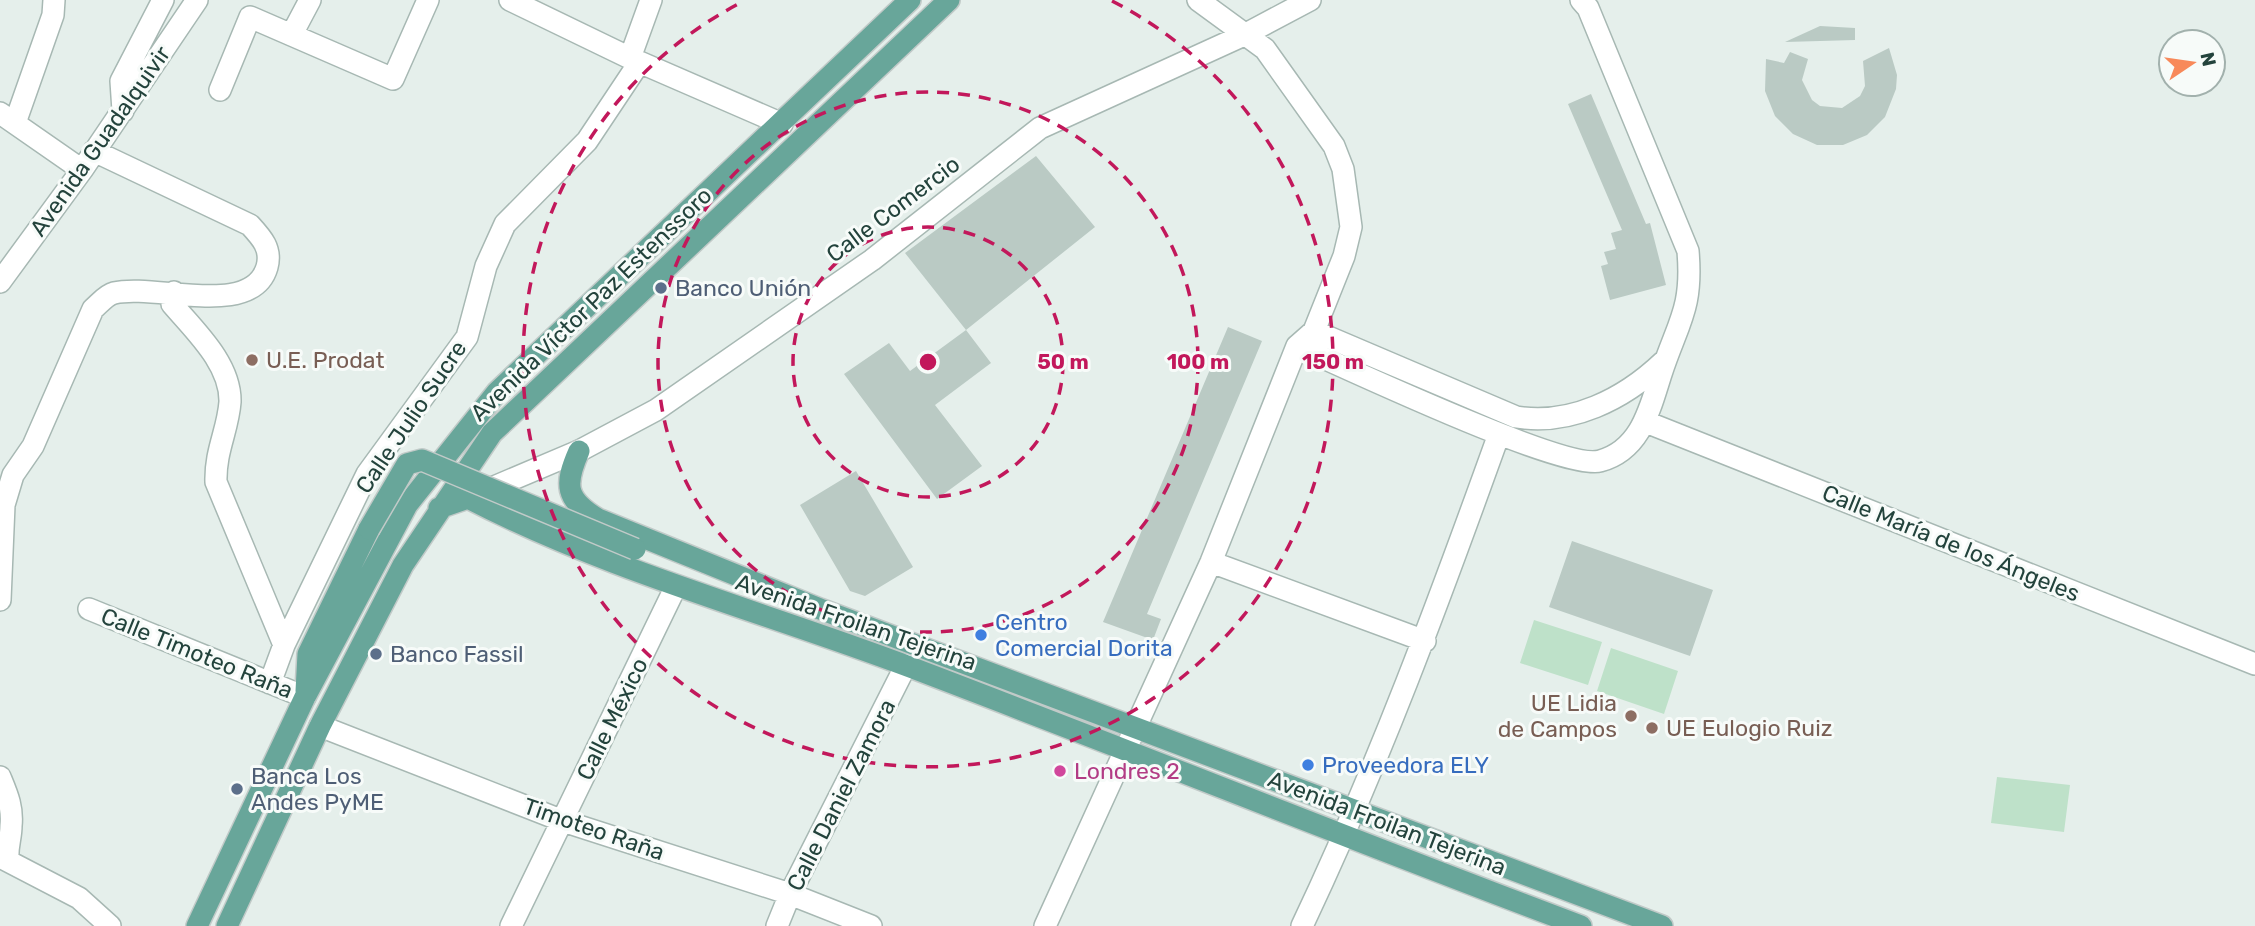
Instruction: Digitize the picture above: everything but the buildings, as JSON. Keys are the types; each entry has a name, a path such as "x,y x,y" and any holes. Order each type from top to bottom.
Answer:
{"main road":[{"name":"Avenida Víctor Paz Estenssoro","path":"197,926 305,697 407,505 497,392 910,0"},
{"name":"Avenida Víctor Paz Estenssoro","path":"227,926 320,726 402,565 492,433 949,0"},
{"name":"Avenida Froilan Tejerina","path":"579,450 569,474 569,490 580,508 598,519 820,609 1584,899 1662,926"},
{"path":"305,697 308,654 369,529 407,464 422,460 789,610 820,609"},
{"name":"Calle Comercio","path":"439,508 468,498"},
{"name":"Avenida Froilan Tejerina","path":"468,498 526,528 676,586 906,665 1578,925"}],"street":[{"path":"54,0 53,15 8,118 82,170"},
{"path":"123,111 121,81 163,0"},
{"name":"Avenida Guadalquivir","path":"3,272 82,170 197,0"},
{"path":"292,34 310,0"},
{"path":"220,90 250,17 393,79 428,0"},
{"path":"510,0 634,60 782,124"},
{"name":"Calle Julio Sucre","path":"270,683 285,645 367,474 467,337 486,267 505,224 587,141 634,60 651,0"},
{"path":"1045,926 1211,562 1297,346 1314,331 1344,256 1351,227 1343,169 1335,146 1265,49 1198,0"},
{"name":"Calle Comercio","path":"468,498 579,450 656,410 850,276 1041,128 1244,35 1310,0"},
{"path":"1297,346 1499,434 1570,460 1600,462 1627,445 1646,422 1666,359 1686,312 1689,294 1688,251 1588,8 1581,0"},
{"path":"0,600 4,505 13,475 33,446 93,309 110,293 145,289 212,296 235,295 252,289 264,276 270,256 264,240 250,225 94,151"},
{"path":"174,292 172,304 217,358 228,385 230,403 215,459 216,482 285,645"},
{"path":"1314,331 1516,417 1542,421 1580,412 1617,397 1641,383 1666,359"},
{"name":"Calle María de los Ángeles","path":"1646,422 2255,664"},
{"path":"1302,926 1345,835 1425,641 1499,434"},
{"path":"1211,562 1425,641"},
{"name":"Calle México","path":"511,926 676,586"},
{"name":"Calle Timoteo Raña","path":"89,609 305,697"},
{"name":"Calle Daniel Zamora","path":"777,926 790,894 906,665"},
{"name":"Timoteo Raña","path":"320,726 564,821 790,894 871,926"},
{"path":"0,777 12,805 11,829 4,858 79,898 110,926"},
{"path":"1578,925 1584,899"}],"green space":[{"path":"1534,620 1602,642 1588,685 1520,663"},
{"path":"1611,648 1678,671 1664,714 1597,691"},
{"path":"1997,777 2070,785 2064,832 1991,823"}],"place":[{"name":"Banco Unión","path":"661,288"},
{"name":"U.E. Prodat","path":"252,360"},
{"name":"Centro Comercial Dorita","path":"981,635"},
{"name":"Banco Fassil","path":"376,654"},
{"name":"UE Lidia de Campos","path":"1631,716"},
{"name":"UE Eulogio Ruiz","path":"1652,728"},
{"name":"Proveedora ELY","path":"1308,765"},
{"name":"Londres 2","path":"1060,771"},
{"name":"Banca Los Andes PyME","path":"237,789"}]}
